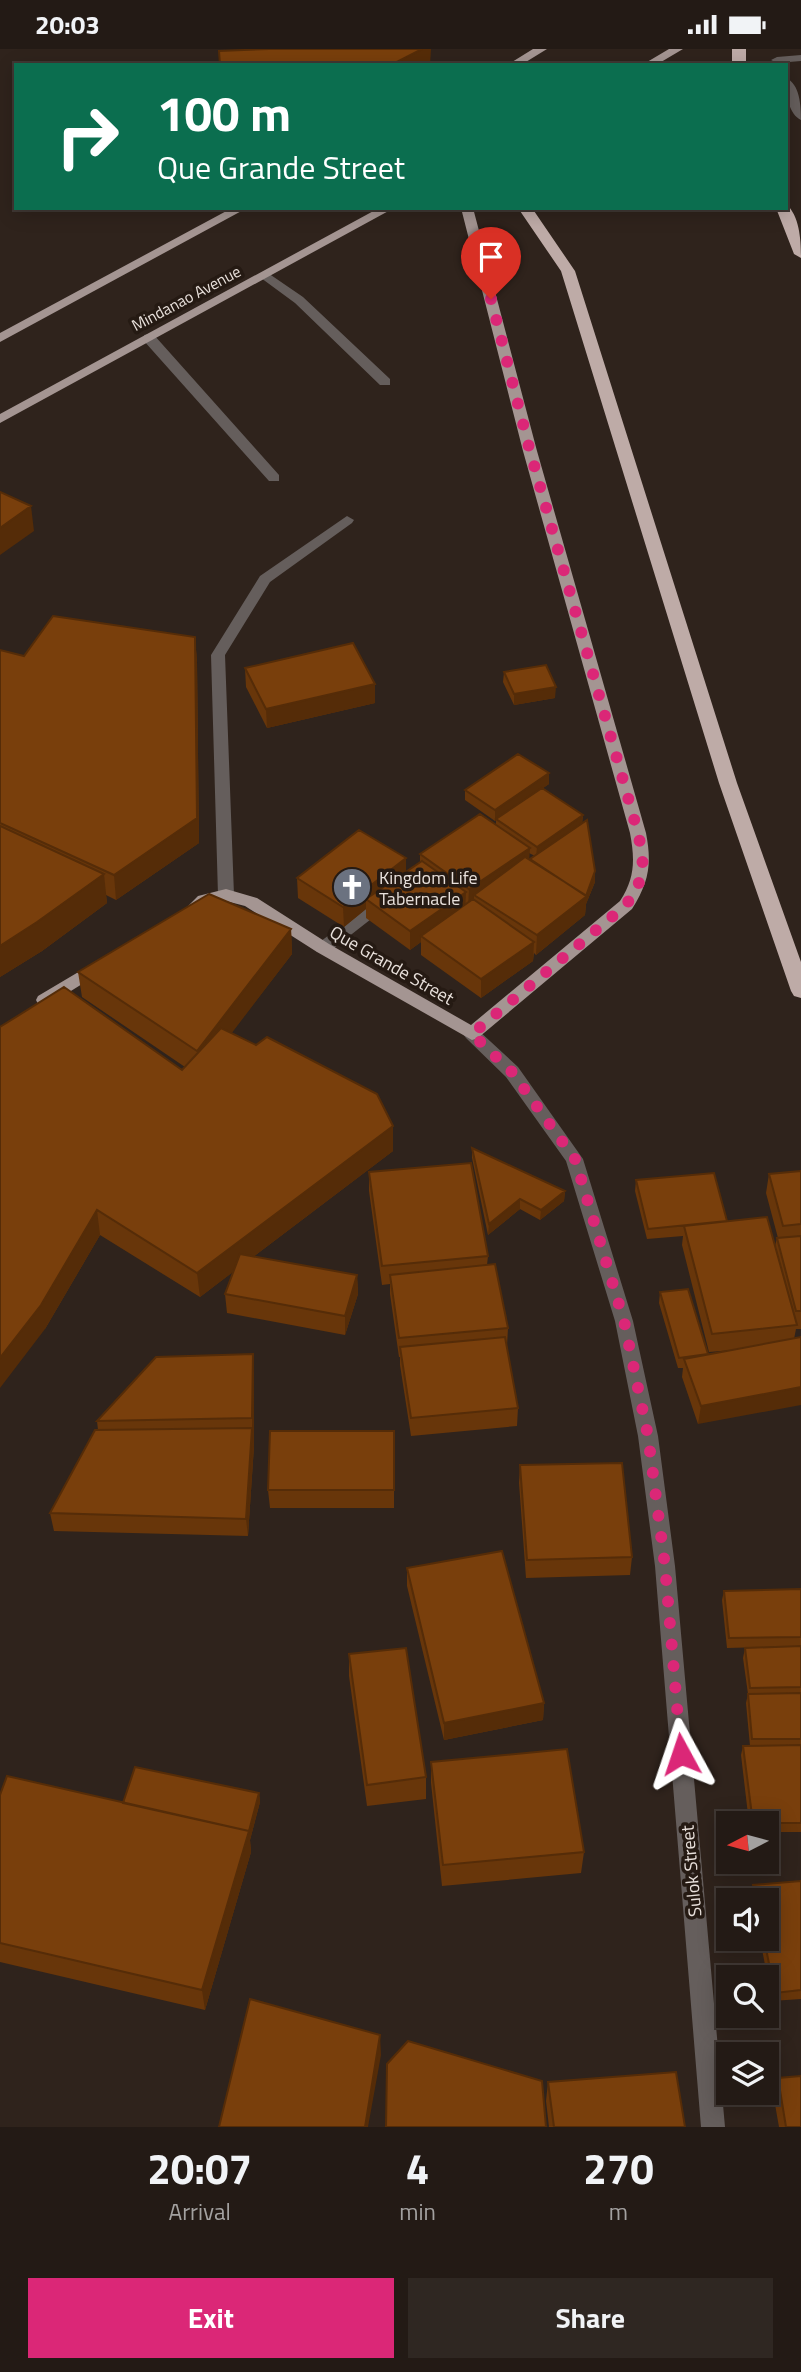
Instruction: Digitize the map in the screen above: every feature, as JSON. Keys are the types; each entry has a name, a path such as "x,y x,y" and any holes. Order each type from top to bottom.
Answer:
{"highway":[{"path":"526,210 568,271 728,783 801,991"},
{"path":"784,210 801,254"}],"main road":[{"path":"516,63 541,49"},
{"path":"651,63 677,49"},
{"path":"0,338 237,210"},
{"name":"Mindanao Avenue","path":"0,419 384,210"},
{"path":"468,210 530,451 638,833 644,864 641,883 626,905 472,1034"},
{"path":"182,914 204,900 226,895"},
{"name":"Que Grande Street","path":"226,895 251,902 323,948 472,1034"},
{"path":"34,1006 114,957"}],"street":[{"path":"776,58 801,58"},
{"path":"788,86 801,117"},
{"path":"265,275 299,300 384,382"},
{"path":"149,338 274,478"},
{"path":"226,895 218,655 265,579 347,520"},
{"path":"323,948 394,892"},
{"name":"Sulok Street","path":"472,1034 512,1072 575,1159 624,1321 648,1436 665,1566 713,2127"}],"building":[{"path":"422,49 395,63 220,63 219,51"},
{"path":"0,492 31,506 0,528"},
{"path":"53,616 195,637 197,818 114,875 0,823 0,650 24,656"},
{"path":"353,643 375,684 266,709 245,668"},
{"path":"546,665 556,687 514,694 504,672"},
{"path":"518,754 549,773 495,810 465,790"},
{"path":"542,788 583,815 537,847 496,819"},
{"path":"480,814 530,848 469,889 420,854"},
{"path":"587,820 595,871 586,896 530,859"},
{"path":"0,826 104,874 0,946"},
{"path":"359,830 406,858 343,907 297,878"},
{"path":"525,857 587,896 537,935 474,895"},
{"path":"422,861 466,892 410,931 366,899"},
{"path":"209,894 291,929 197,1051 78,972"},
{"path":"473,899 534,942 481,979 421,936"},
{"path":"64,987 182,1070 221,1028 256,1045 267,1037 377,1094 393,1126 197,1273 97,1210 41,1305 0,1358 0,1027"},
{"path":"472,1148 565,1191 541,1210 520,1199 489,1224"},
{"path":"471,1163 488,1256 382,1266 369,1172"},
{"path":"801,1171 801,1224 783,1226 769,1174"},
{"path":"714,1173 727,1221 648,1229 636,1180"},
{"path":"767,1217 797,1325 712,1334 684,1226"},
{"path":"801,1236 801,1311 796,1311 777,1238"},
{"path":"240,1254 357,1275 345,1316 225,1294"},
{"path":"495,1264 508,1328 399,1338 390,1275"},
{"path":"688,1289 708,1354 679,1358 660,1292"},
{"path":"505,1337 518,1408 411,1418 400,1347"},
{"path":"801,1337 801,1387 701,1406 684,1359"},
{"path":"253,1354 252,1418 97,1421 156,1357"},
{"path":"252,1428 246,1519 50,1513 95,1430"},
{"path":"270,1431 394,1431 394,1490 268,1490"},
{"path":"622,1463 632,1557 527,1560 520,1465"},
{"path":"502,1551 544,1703 444,1723 407,1568"},
{"path":"801,1589 801,1637 729,1638 724,1591"},
{"path":"801,1646 801,1687 750,1688 745,1648"},
{"path":"406,1648 426,1777 367,1785 349,1654"},
{"path":"801,1693 801,1739 752,1739 748,1694"},
{"path":"801,1745 801,1823 779,1823 779,1811 751,1811 743,1746"},
{"path":"567,1749 584,1852 443,1865 431,1762"},
{"path":"135,1767 259,1793 249,1831 123,1803"},
{"path":"7,1776 249,1831 202,1990 0,1943 0,1795"},
{"path":"801,1881 801,1990 779,1993 779,1965 769,1965 766,1951 779,1951 779,1888 754,1888 753,1885"},
{"path":"250,1999 380,2035 365,2127 219,2127"},
{"path":"408,2041 542,2081 546,2127 386,2127 387,2064"},
{"path":"676,2072 685,2127 554,2127 548,2082"},
{"path":"801,2076 801,2127 786,2127 779,2078"}],"place":[{"name":"Kingdom Life Tabernacle","path":"352,887"}],"route":[{"path":"491,299 530,451 638,833 644,864 641,883 626,905 472,1034 512,1072 575,1159 624,1321 648,1436 665,1566 681,1754"}]}
